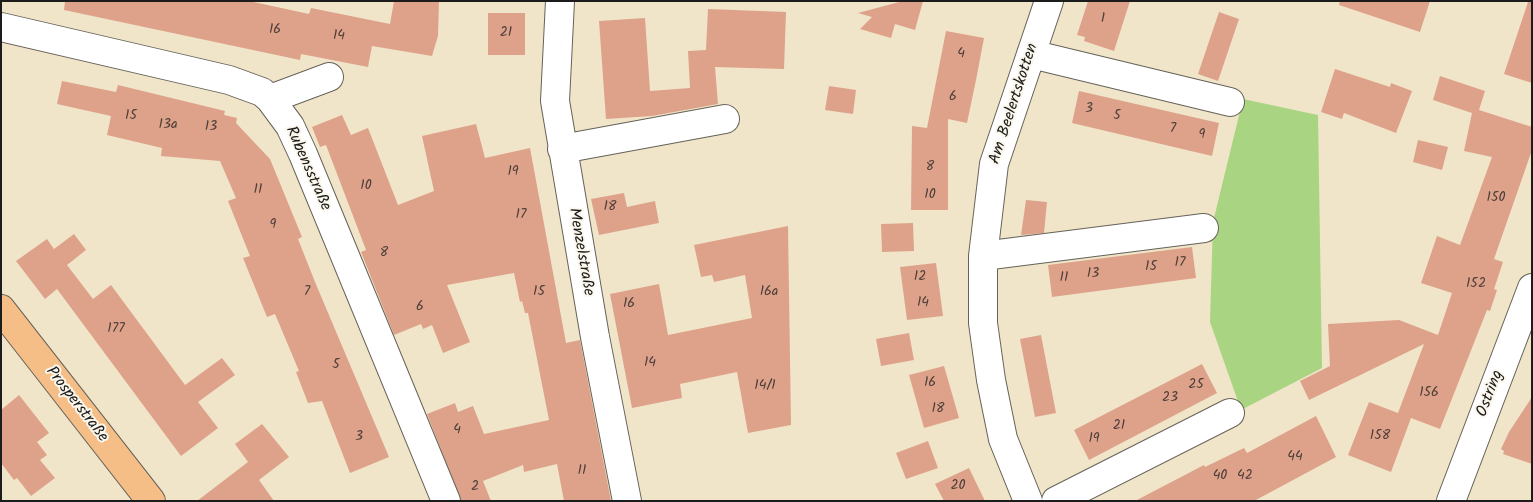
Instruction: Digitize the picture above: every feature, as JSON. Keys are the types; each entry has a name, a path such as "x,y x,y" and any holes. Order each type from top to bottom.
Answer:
{"main road":[{"name":"Prosperstraße","path":"1,309 151,501"}],"street":[{"name":"Menzelstraße","path":"560,1 555,101 595,337 627,501"},
{"name":"Am Beelertskotten","path":"1028,501 1003,439 991,380 983,323 983,256 994,164 1049,1"},
{"name":"Rubensstraße","path":"1,27 229,80 262,92 270,99 290,126 303,154 446,501"},
{"path":"1031,54 1230,102"},
{"path":"270,99 329,77"},
{"path":"562,149 725,118"},
{"path":"983,256 1204,228"},
{"name":"Ostring","path":"1451,501 1532,288"},
{"path":"1056,501 1230,413"}],"green space":[{"path":"1243,99 1318,115 1322,368 1241,410 1210,322 1213,222"}],"building":[{"path":"65,1 249,1 309,14 311,8 390,24 394,1 439,1 438,36 432,56 372,46 368,67 301,54 300,60 64,10"},
{"path":"903,1 923,1 915,30 895,24 891,38 860,29 872,17 858,13"},
{"path":"1088,1 1130,1 1114,51 1084,41 1085,37 1077,35"},
{"path":"1340,1 1430,1 1420,32 1339,5"},
{"path":"1528,2 1532,2 1532,83 1504,74"},
{"path":"708,9 786,12 784,69 715,67 718,104 652,116 606,119 599,21 645,18 650,91 690,88 688,51 706,50"},
{"path":"1219,12 1239,19 1218,81 1198,74"},
{"path":"488,13 525,13 525,55 488,55"},
{"path":"946,31 984,38 976,80 967,123 948,119 948,210 911,210 912,126 927,128"},
{"path":"1335,69 1390,87 1391,83 1412,91 1396,133 1344,113 1342,119 1321,112"},
{"path":"1440,76 1485,91 1479,110 1532,127 1532,150 1494,259 1503,262 1494,289 1497,290 1490,311 1487,310 1440,429 1411,418 1391,472 1348,455 1369,402 1398,413 1424,344 1309,400 1300,381 1330,366 1328,324 1399,320 1438,335 1452,293 1421,283 1437,236 1460,245 1492,157 1464,151 1472,113 1433,100"},
{"path":"62,81 116,92 118,85 225,111 224,115 237,118 236,123 270,159 302,237 298,239 315,282 389,457 350,473 322,401 308,403 296,372 299,371 275,314 267,317 243,258 250,256 228,201 236,198 220,161 161,156 162,148 107,135 111,116 57,104"},
{"path":"829,86 856,90 853,114 825,110"},
{"path":"1079,91 1219,123 1212,156 1072,123"},
{"path":"342,115 351,135 368,128 398,205 434,191 422,136 476,124 485,158 530,148 566,343 580,340 611,501 564,501 557,464 524,472 523,465 483,481 491,501 461,501 427,414 455,403 458,412 473,406 484,434 549,420 528,313 525,313 522,301 520,302 514,273 447,285 470,342 443,353 432,325 423,329 421,324 394,335 361,252 366,250 326,145 320,147 312,127"},
{"path":"1418,140 1448,147 1442,170 1413,162"},
{"path":"624,193 627,207 655,201 659,223 599,235 591,199"},
{"path":"1026,200 1047,202 1044,233 1021,235"},
{"path":"913,223 914,251 882,252 881,224"},
{"path":"788,226 791,425 748,433 737,372 680,384 682,398 632,408 610,294 659,284 668,335 752,318 745,275 714,282 712,275 701,277 694,245"},
{"path":"74,234 86,250 67,265 93,299 111,285 185,385 222,358 235,375 198,402 218,428 181,456 57,289 45,299 16,261 47,239 54,249"},
{"path":"1192,247 1196,278 1052,297 1048,265"},
{"path":"936,263 943,316 907,320 900,267"},
{"path":"909,333 914,360 881,366 876,339"},
{"path":"1041,335 1056,413 1035,417 1020,339"},
{"path":"1202,364 1217,393 1089,460 1074,430"},
{"path":"944,366 959,418 924,428 909,375"},
{"path":"19,395 49,433 37,442 47,455 40,460 55,478 31,496 17,478 14,480 1,463 1,410"},
{"path":"1532,397 1532,464 1503,454 1504,451 1501,449 1509,432"},
{"path":"1316,416 1336,457 1254,501 1135,501 1204,465 1205,467 1244,448 1247,453"},
{"path":"262,424 289,457 259,480 274,501 197,501 248,462 235,444"},
{"path":"928,441 938,468 906,479 896,453"},
{"path":"969,468 985,501 944,501 935,484"}]}
